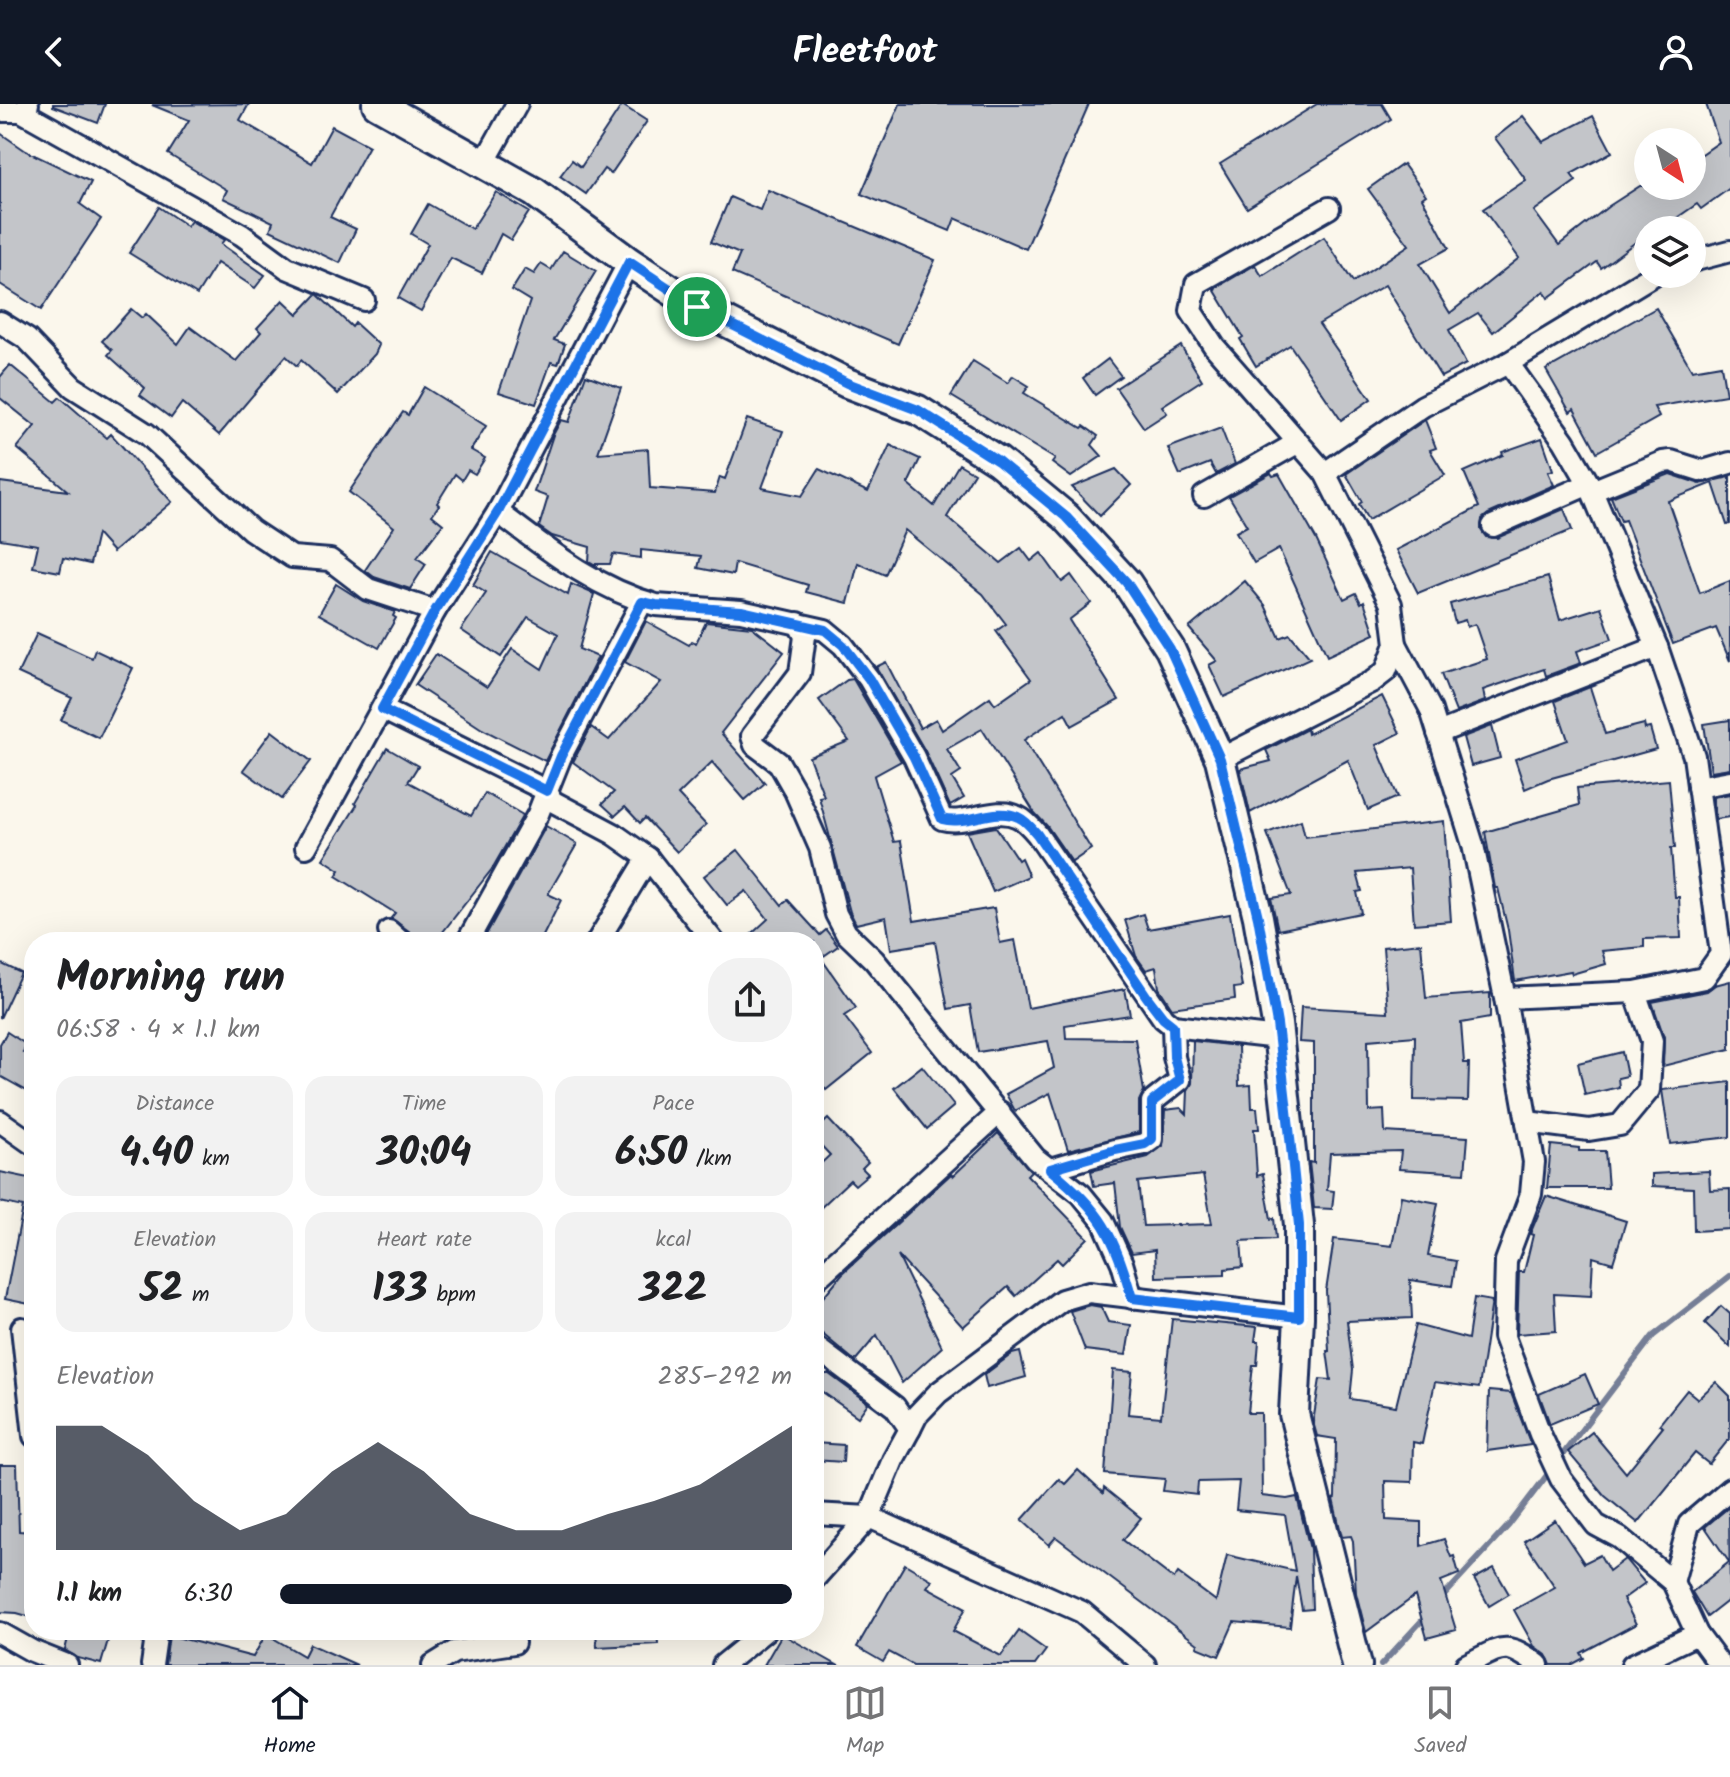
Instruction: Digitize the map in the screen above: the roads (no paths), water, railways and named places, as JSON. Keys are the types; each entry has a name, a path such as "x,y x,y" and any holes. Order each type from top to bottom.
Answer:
{"main road":[{"path":"377,104 534,192 629,262 697,307 847,383 918,410 998,461 1066,517 1127,583 1170,649 1220,759 1258,917 1278,1038 1299,1225 1299,1317 1294,1414 1357,1665"}],"street":[{"path":"484,163 517,104"},
{"path":"0,111 24,107 242,235 287,268 364,300"},
{"path":"1329,208 1196,284 1191,311 1214,346 1325,473 1391,604 1396,644 1431,710 1473,845 1505,998 1534,1162 1531,1194 1506,1261 1504,1337 1540,1434 1561,1479 1596,1525 1620,1538 1673,1582 1697,1634 1720,1665"},
{"path":"1706,257 1730,251"},
{"path":"306,847 435,611 498,512 629,262"},
{"path":"1325,473 1423,406 1508,363 1634,287"},
{"path":"0,322 27,339 73,387 147,434 251,530 292,557 330,560 368,589 435,611"},
{"path":"1505,998 1635,992 1704,978 1721,954 1694,756 1657,647 1591,487 1564,441 1508,363"},
{"path":"1204,496 1297,443"},
{"path":"1493,526 1663,462 1671,461 1703,471 1730,463"},
{"path":"498,512 569,564 609,589 642,602 741,611 825,630 843,645 869,679 914,757 942,819 954,822 1006,813 1020,818 1037,834 1147,997 1173,1026 1278,1038"},
{"path":"473,932 538,814 561,756 642,602"},
{"path":"798,623 805,636 800,673 752,736 755,745 779,763 795,791 820,848 836,914 846,933 874,960 1035,1158 1081,1194 1103,1221 1122,1263 1132,1298"},
{"path":"1220,759 1373,681 1386,671 1396,644"},
{"path":"1438,733 1657,647"},
{"path":"382,709 547,791 552,801 614,834 648,858 706,932"},
{"path":"1698,787 1730,781"},
{"path":"603,932 648,858"},
{"path":"1527,1122 1589,1130 1620,1125 1649,1090 1652,1041 1635,992"},
{"path":"1050,1169 1145,1144 1152,1139 1152,1102 1180,1080 1174,1057 1173,1026"},
{"path":"824,1272 1000,1112"},
{"path":"0,1121 24,1138"},
{"path":"824,1568 869,1517 893,1460 917,1415 938,1393 1062,1300 1089,1292 1299,1317"},
{"path":"22,1328 24,1346"},
{"path":"824,1354 895,1407 910,1429"},
{"path":"1673,1582 1689,1524 1730,1489"},
{"path":"824,1515 869,1517 1082,1612 1145,1665"},
{"path":"0,1633 32,1651 67,1665"},
{"path":"1632,1665 1697,1634"},
{"path":"152,1665 156,1640"},
{"path":"723,1665 754,1640"},
{"path":"433,1665 454,1652 514,1643"},
{"path":"1466,1665 1503,1647 1518,1650 1538,1665"}],"waterway":[{"path":"1440,1600 1509,1525 1653,1336 1730,1276"},
{"path":"1381,1665 1427,1615"}]}
